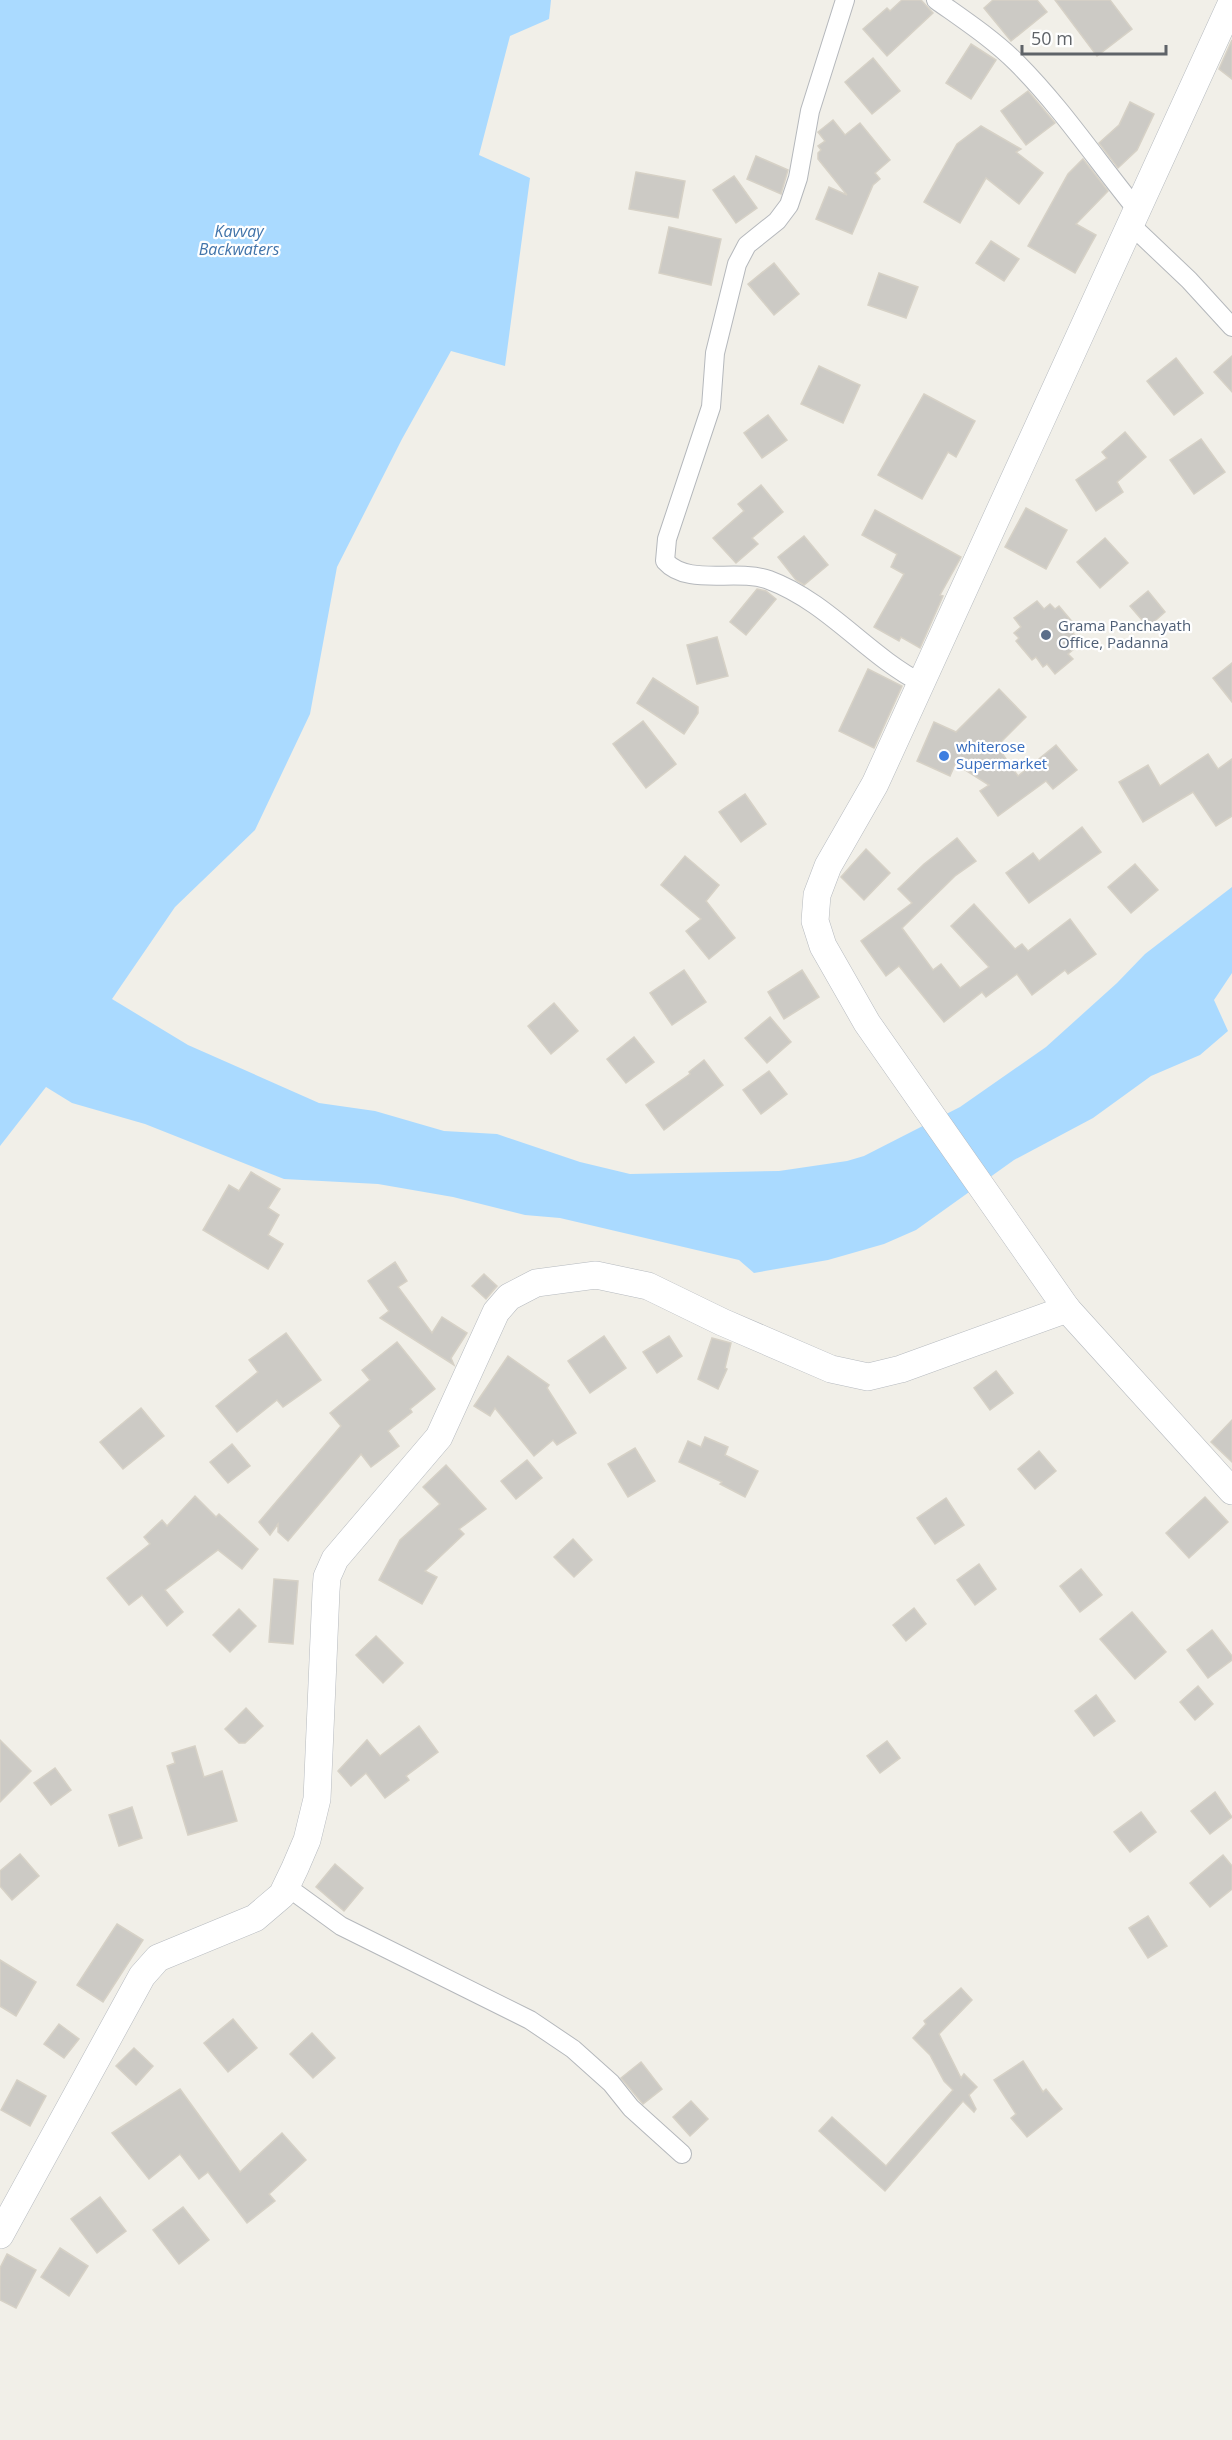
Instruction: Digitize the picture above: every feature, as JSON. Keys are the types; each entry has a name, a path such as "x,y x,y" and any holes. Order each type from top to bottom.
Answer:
{"main road":[{"path":"1232,2 875,784 828,866 817,895 815,921 823,945 867,1023 1067,1309 1232,1491"},
{"path":"0,2235 142,1976 158,1958 255,1918 282,1894 307,1840 316,1798 320,1677 327,1578 335,1559 439,1437 496,1312 509,1297 536,1283 596,1275 648,1286 722,1322 831,1369 868,1377 901,1369 1067,1309"}],"street":[{"path":"845,0 810,111 798,178 789,205 777,221 747,245 737,264 716,353 711,407 667,539 665,561 672,569 691,576 745,573 770,580 849,628 899,672 921,683"},
{"path":"936,0 982,33 1016,62 1062,114 1134,217 1232,327"},
{"path":"286,1886 341,1926 539,2025 573,2049 611,2083 631,2108 682,2154"}],"water":[{"name":"Kavvay Backwaters","path":"0,0 551,0 549,19 510,36 479,155 530,178 505,366 451,351 402,439 337,567 310,714 255,830 175,907 112,999 188,1045 319,1103 375,1111 444,1131 497,1134 580,1162 630,1174 779,1171 847,1161 864,1156 960,1107 1046,1047 1117,983 1145,954 1232,887 1232,973 1214,1000 1228,1031 1200,1055 1151,1076 1093,1118 1014,1160 916,1230 884,1244 828,1260 754,1273 739,1260 560,1218 525,1215 453,1197 378,1184 284,1179 145,1124 72,1103 46,1087 0,1146"}],"building":[{"path":"902,0 921,0 933,13 887,56 863,29 887,8 890,11"},
{"path":"993,0 1037,0 1047,12 1011,41 984,8"},
{"path":"1055,0 1110,0 1132,29 1097,56"},
{"path":"1232,40 1232,79 1219,69"},
{"path":"971,44 996,60 971,99 946,83"},
{"path":"873,58 900,91 872,114 845,82"},
{"path":"1028,91 1055,123 1026,145 1001,111"},
{"path":"1130,102 1154,114 1137,150 1118,168 1099,143 1119,125"},
{"path":"833,120 845,135 860,123 890,160 875,173 880,179 873,185 852,234 816,219 829,187 847,195 818,159 818,153 821,150 818,146 825,141 818,132"},
{"path":"981,126 1021,149 1016,152 1043,173 1019,204 986,178 960,223 924,202 957,144"},
{"path":"756,156 788,170 781,194 747,179"},
{"path":"1083,159 1108,191 1076,224 1096,235 1075,273 1028,246 1068,174"},
{"path":"636,172 685,181 678,218 629,209"},
{"path":"734,176 757,208 736,223 713,190"},
{"path":"669,227 721,239 711,285 659,273"},
{"path":"991,241 1019,259 1004,281 976,263"},
{"path":"774,263 799,294 774,315 748,284"},
{"path":"879,273 918,287 906,318 868,305"},
{"path":"1232,356 1232,392 1214,372"},
{"path":"1176,358 1203,393 1174,415 1147,381"},
{"path":"819,366 860,385 843,423 801,404"},
{"path":"924,394 975,421 956,457 948,452 922,499 878,475"},
{"path":"768,415 787,440 762,458 744,433"},
{"path":"1125,432 1146,457 1117,482 1123,492 1096,511 1076,480 1107,458 1102,452"},
{"path":"1201,439 1225,472 1194,494 1170,460"},
{"path":"761,485 783,512 752,538 758,544 736,563 713,538 744,511 738,504"},
{"path":"1026,508 1067,530 1046,569 1005,547"},
{"path":"875,510 961,557 940,595 943,596 920,648 901,637 899,641 874,627 904,574 891,567 897,554 862,535"},
{"path":"804,536 828,565 804,585 796,580 778,557"},
{"path":"1105,538 1128,563 1100,588 1077,562"},
{"path":"757,589 766,591 776,599 746,635 730,622"},
{"path":"1148,591 1165,612 1148,627 1130,606"},
{"name":"Grama Panchayath Office, Padanna","path":"1037,601 1044,609 1050,604 1055,609 1059,606 1074,624 1069,628 1081,643 1068,654 1073,659 1055,674 1047,664 1043,667 1036,657 1032,660 1016,641 1019,638 1014,633 1021,627 1014,618"},
{"path":"717,637 728,676 697,684 687,645"},
{"path":"1232,663 1232,702 1213,678"},
{"path":"868,669 902,686 874,748 839,731"},
{"path":"653,678 698,707 698,713 684,734 637,703"},
{"path":"999,689 1026,717 997,746 1018,776 1056,745 1077,770 1053,789 1046,781 998,816 980,791 989,785 965,770 957,760 950,776 917,761 934,722 956,732"},
{"path":"643,721 676,764 646,788 613,744"},
{"path":"1208,754 1218,769 1232,759 1232,816 1216,826 1193,792 1143,822 1119,782 1148,765 1160,786"},
{"path":"745,794 766,824 741,842 719,812"},
{"path":"1082,827 1101,852 1029,903 1006,873 1033,853 1039,861"},
{"path":"957,838 976,861 955,876 902,928 933,970 941,964 960,988 989,967 951,926 974,904 1015,949 1022,944 1028,951 1070,919 1096,954 1068,974 1065,970 1032,995 1017,974 986,997 982,992 944,1022 899,966 886,976 861,941 912,903 898,889 924,864"},
{"path":"866,849 890,873 864,900 841,877"},
{"path":"685,856 719,885 706,901 735,938 709,959 686,931 701,919 661,885"},
{"path":"1135,864 1158,890 1131,913 1108,887"},
{"path":"684,970 706,1002 672,1025 650,993"},
{"path":"802,970 819,997 784,1019 768,992"},
{"path":"554,1003 578,1031 551,1054 528,1026"},
{"path":"770,1017 791,1042 767,1063 745,1038"},
{"path":"634,1037 654,1062 626,1083 607,1059"},
{"path":"704,1060 723,1085 664,1130 646,1105 690,1074 689,1072"},
{"path":"769,1071 787,1094 761,1114 743,1090"},
{"path":"251,1172 280,1189 268,1208 279,1215 268,1235 283,1244 268,1269 203,1230 229,1185 239,1191"},
{"path":"395,1262 407,1281 398,1287 432,1333 442,1317 467,1333 451,1358 454,1365 380,1318 389,1311 368,1281"},
{"path":"484,1274 497,1286 486,1299 472,1286"},
{"path":"286,1333 321,1380 283,1407 277,1400 237,1432 216,1406 258,1372 249,1360"},
{"path":"604,1336 626,1368 590,1393 568,1361"},
{"path":"669,1336 682,1356 657,1373 643,1352"},
{"path":"712,1338 731,1343 725,1368 727,1369 718,1389 698,1379"},
{"path":"397,1342 435,1389 410,1409 412,1412 388,1431 399,1446 371,1467 361,1454 288,1541 278,1532 278,1524 270,1535 259,1522 341,1426 330,1413 370,1380 362,1370"},
{"path":"508,1356 549,1385 547,1388 576,1433 557,1445 553,1440 534,1456 495,1408 490,1416 474,1406"},
{"path":"996,1371 1013,1393 990,1410 974,1388"},
{"path":"141,1408 164,1436 123,1469 100,1442"},
{"path":"1232,1420 1232,1462 1211,1442"},
{"path":"705,1437 728,1447 725,1455 758,1471 745,1497 720,1484 722,1482 679,1462 688,1441 701,1447"},
{"path":"232,1444 250,1466 228,1483 210,1462"},
{"path":"635,1448 655,1481 628,1497 608,1464"},
{"path":"1039,1451 1056,1471 1035,1489 1018,1469"},
{"path":"527,1460 542,1478 516,1499 501,1481"},
{"path":"446,1465 486,1509 459,1529 464,1534 425,1571 437,1577 422,1604 379,1580 400,1540 440,1504 423,1487"},
{"path":"195,1496 216,1517 219,1514 258,1549 242,1569 218,1550 165,1590 183,1612 167,1626 142,1595 129,1605 107,1578 150,1544 144,1537 162,1520 167,1526"},
{"path":"1205,1497 1228,1522 1189,1558 1166,1533"},
{"path":"946,1498 964,1525 935,1544 917,1518"},
{"path":"573,1539 592,1560 574,1577 554,1557"},
{"path":"979,1564 996,1589 975,1605 957,1580"},
{"path":"1081,1569 1102,1595 1080,1612 1060,1586"},
{"path":"274,1579 298,1581 293,1644 269,1642"},
{"path":"914,1608 926,1624 906,1641 893,1625"},
{"path":"239,1609 256,1626 230,1652 213,1635"},
{"path":"1132,1612 1166,1652 1135,1679 1100,1639"},
{"path":"1212,1630 1232,1656 1232,1660 1208,1678 1187,1650"},
{"path":"376,1636 403,1663 383,1683 356,1655"},
{"path":"1198,1686 1213,1704 1195,1720 1180,1702"},
{"path":"1096,1695 1115,1721 1094,1736 1075,1711"},
{"path":"246,1708 263,1726 245,1743 239,1743 225,1729"},
{"path":"419,1726 438,1752 406,1776 409,1780 385,1798 366,1773 351,1786 338,1771 367,1740 380,1756"},
{"path":"0,1740 31,1771 0,1802"},
{"path":"887,1741 900,1758 880,1773 867,1756"},
{"path":"195,1746 204,1777 222,1771 237,1821 188,1835 167,1766 175,1763 172,1753"},
{"path":"55,1768 71,1790 51,1805 34,1783"},
{"path":"1215,1792 1232,1817 1210,1834 1191,1811"},
{"path":"132,1807 142,1838 119,1846 109,1815"},
{"path":"1141,1812 1156,1832 1130,1852 1114,1832"},
{"path":"20,1854 39,1876 12,1900 0,1886 0,1871"},
{"path":"1223,1855 1232,1866 1232,1889 1210,1907 1190,1883"},
{"path":"335,1864 363,1888 344,1911 316,1887"},
{"path":"1148,1916 1167,1946 1148,1958 1129,1928"},
{"path":"117,1924 143,1940 103,2002 77,1985"},
{"path":"0,1960 36,1982 16,2016 0,2006"},
{"path":"961,1988 972,2000 939,2034 961,2078 964,2074 977,2087 969,2095 976,2109 974,2112 963,2101 885,2191 819,2131 832,2117 886,2166 953,2090 944,2081 930,2055 913,2038 926,2024 924,2021"},
{"path":"233,2019 257,2048 228,2072 204,2043"},
{"path":"59,2024 79,2039 64,2058 44,2044"},
{"path":"312,2033 335,2058 313,2078 290,2054"},
{"path":"134,2048 153,2066 136,2085 116,2066"},
{"path":"1023,2061 1043,2092 1046,2089 1062,2109 1027,2137 1011,2118 1016,2114 994,2080"},
{"path":"641,2062 662,2089 643,2104 621,2078"},
{"path":"17,2080 46,2096 30,2126 1,2110"},
{"path":"180,2089 240,2172 282,2133 306,2160 269,2194 275,2201 247,2223 208,2172 199,2179 180,2154 149,2179 112,2133"},
{"path":"691,2101 708,2119 690,2136 673,2117"},
{"path":"100,2197 126,2231 97,2253 71,2219"},
{"path":"183,2207 209,2240 179,2264 153,2230"},
{"path":"60,2248 88,2266 69,2296 41,2277"},
{"path":"7,2254 36,2270 16,2308 0,2300 0,2268"}],"place":[{"name":"Grama Panchayath Office, Padanna","path":"1046,635"},
{"name":"whiterose Supermarket","path":"944,756"}]}
